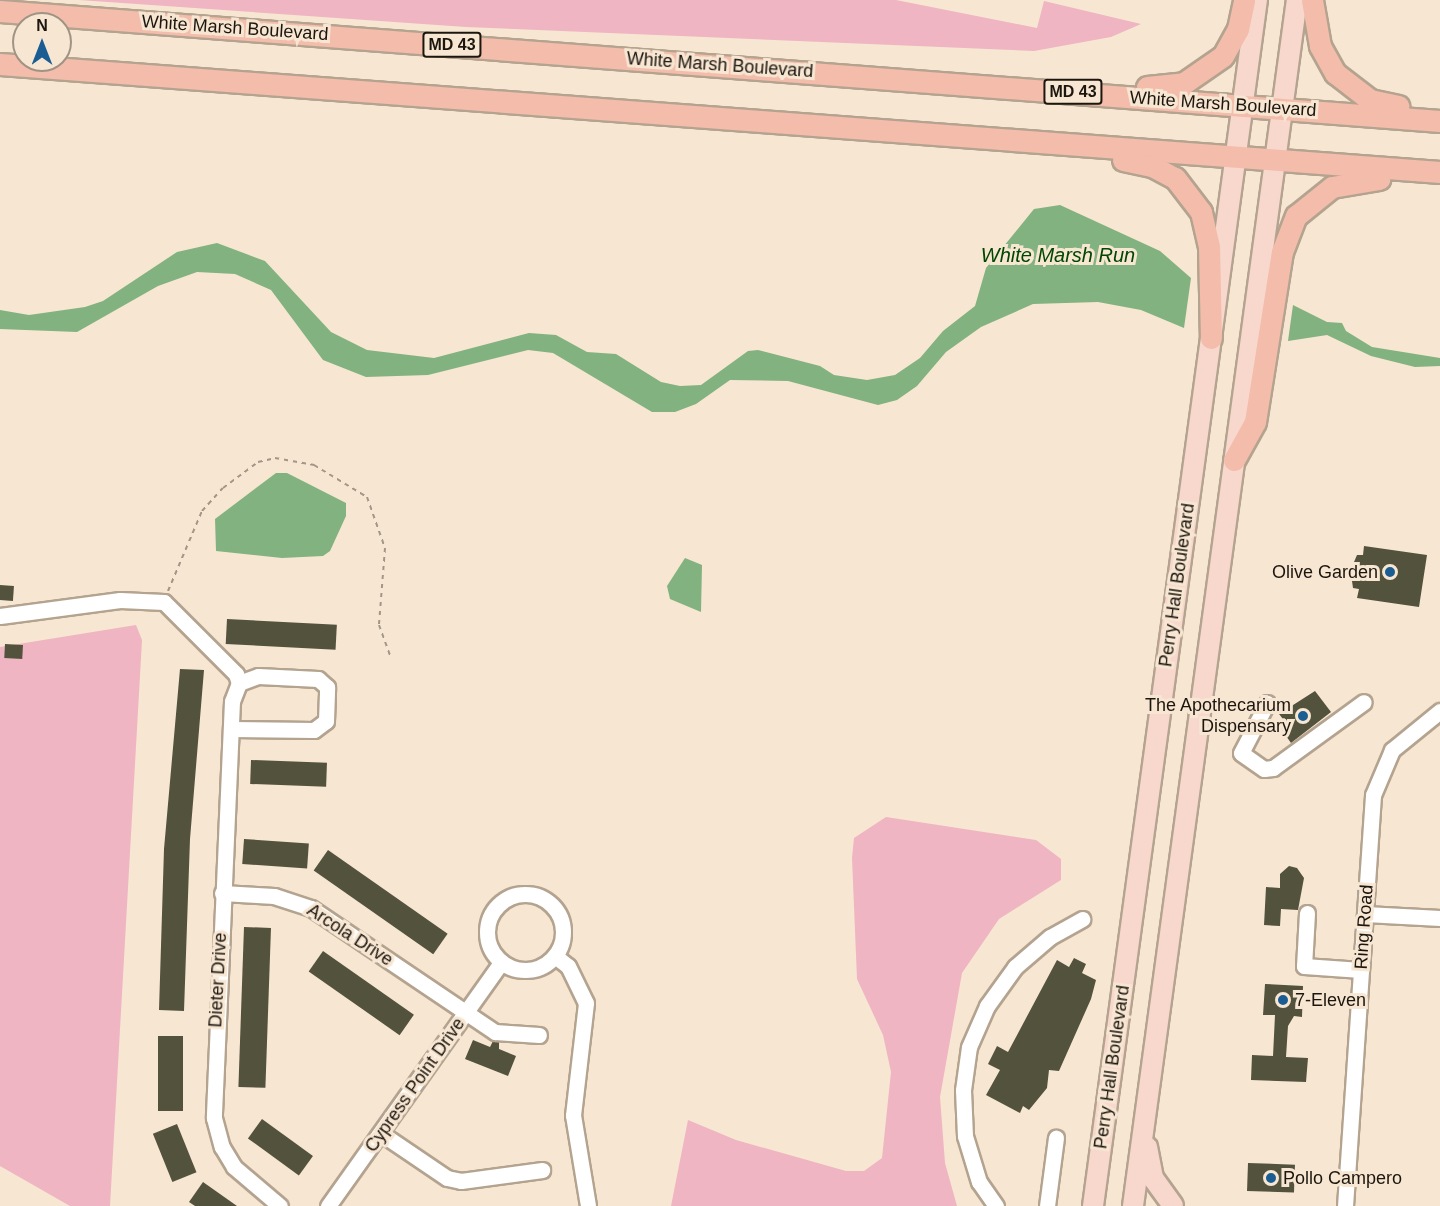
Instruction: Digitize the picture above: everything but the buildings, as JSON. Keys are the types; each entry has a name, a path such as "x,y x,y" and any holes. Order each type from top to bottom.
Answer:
{"highway":[{"path":"904,79 1172,86 1202,74 1223,56 1238,29 1244,0"},
{"path":"1312,0 1320,46 1346,85 1378,103 1440,111"},
{"name":"White Marsh Boulevard","path":"0,11 1440,120"},
{"path":"0,64 1440,172"},
{"path":"792,124 1139,162 1165,172 1189,193 1205,222 1211,338"},
{"path":"1234,460 1255,422 1282,252 1296,216 1320,194 1347,181 1365,178 1440,183"}],"main road":[{"name":"Perry Hall Boulevard","path":"1093,1206 1257,0"},
{"path":"1133,1206 1297,0"},
{"path":"1144,1132 1153,1178 1173,1206"}],"street":[{"path":"0,616 120,600 164,602 236,674 239,683 258,675 318,679 327,687 326,721 314,730 232,729"},
{"name":"Dieter Drive","path":"239,683 233,692 222,893 214,1118 222,1148 234,1167 280,1206"},
{"path":"1267,703 1241,753 1264,769 1273,768 1364,702"},
{"name":"Ring Road","path":"1345,1206 1371,817 1381,768 1397,745 1440,711"},
{"name":"Arcola Drive","path":"222,893 274,896 311,908 495,1032 539,1035"},
{"path":"520,895 545,900 561,919 562,938 555,956 535,969 501,963 488,940 489,922 497,906 520,895"},
{"path":"1307,912 1304,966 1361,970"},
{"path":"1365,914 1440,918"},
{"path":"996,1206 979,1182 965,1136 963,1090 969,1047 987,1006 1015,967 1050,937 1082,919"},
{"path":"555,956 568,966 586,1003 573,1115 588,1206"},
{"name":"Cypress Point Drive","path":"328,1206 382,1134 501,963"},
{"path":"382,1134 447,1178 460,1181 542,1170"},
{"path":"1047,1206 1056,1138"},
{"path":"1336,1206 1347,1173"}],"path":[{"path":"164,602 202,511 223,488 258,462 275,458 314,465 367,497 385,548 379,625 390,655"}],"shaded area":[{"path":"79,0 896,0 1037,28 1044,1 1141,24 1111,37 1034,51 466,27"},
{"path":"136,625 142,640 110,1206 70,1206 0,1166 0,647"},
{"path":"886,817 1036,840 1061,859 1061,880 999,919 962,973 940,1097 945,1163 957,1206 671,1206 688,1120 736,1140 846,1171 864,1171 882,1158 891,1072 883,1035 857,979 852,858 854,838"}],"water":[{"name":"White Marsh Run","path":"1060,205 1160,251 1191,278 1184,328 1141,310 1098,302 1033,304 981,327 946,352 917,386 897,400 878,405 788,381 730,380 696,404 675,412 652,412 553,353 528,350 428,375 366,377 323,360 271,290 235,274 197,272 158,286 77,332 0,329 0,310 29,315 85,307 103,301 177,252 217,243 265,261 331,332 367,350 434,358 529,333 556,335 587,352 616,354 661,382 680,386 701,385 748,351 758,350 820,366 834,375 867,380 895,375 920,358 943,331 975,306 986,268 1034,209"},
{"path":"1293,305 1327,322 1342,323 1346,331 1372,347 1440,358 1440,366 1415,367 1371,356 1327,335 1288,341"},
{"path":"276,473 287,473 346,503 346,516 330,551 323,556 282,558 216,551 215,519"},
{"path":"685,558 702,565 701,612 670,599 667,586"}],"place":[{"name":"Olive Garden","path":"1390,572"},
{"name":"The Apothecarium Dispensary","path":"1303,716"},
{"name":"7-Eleven","path":"1283,1000"},
{"name":"Pollo Campero","path":"1271,1178"}]}
